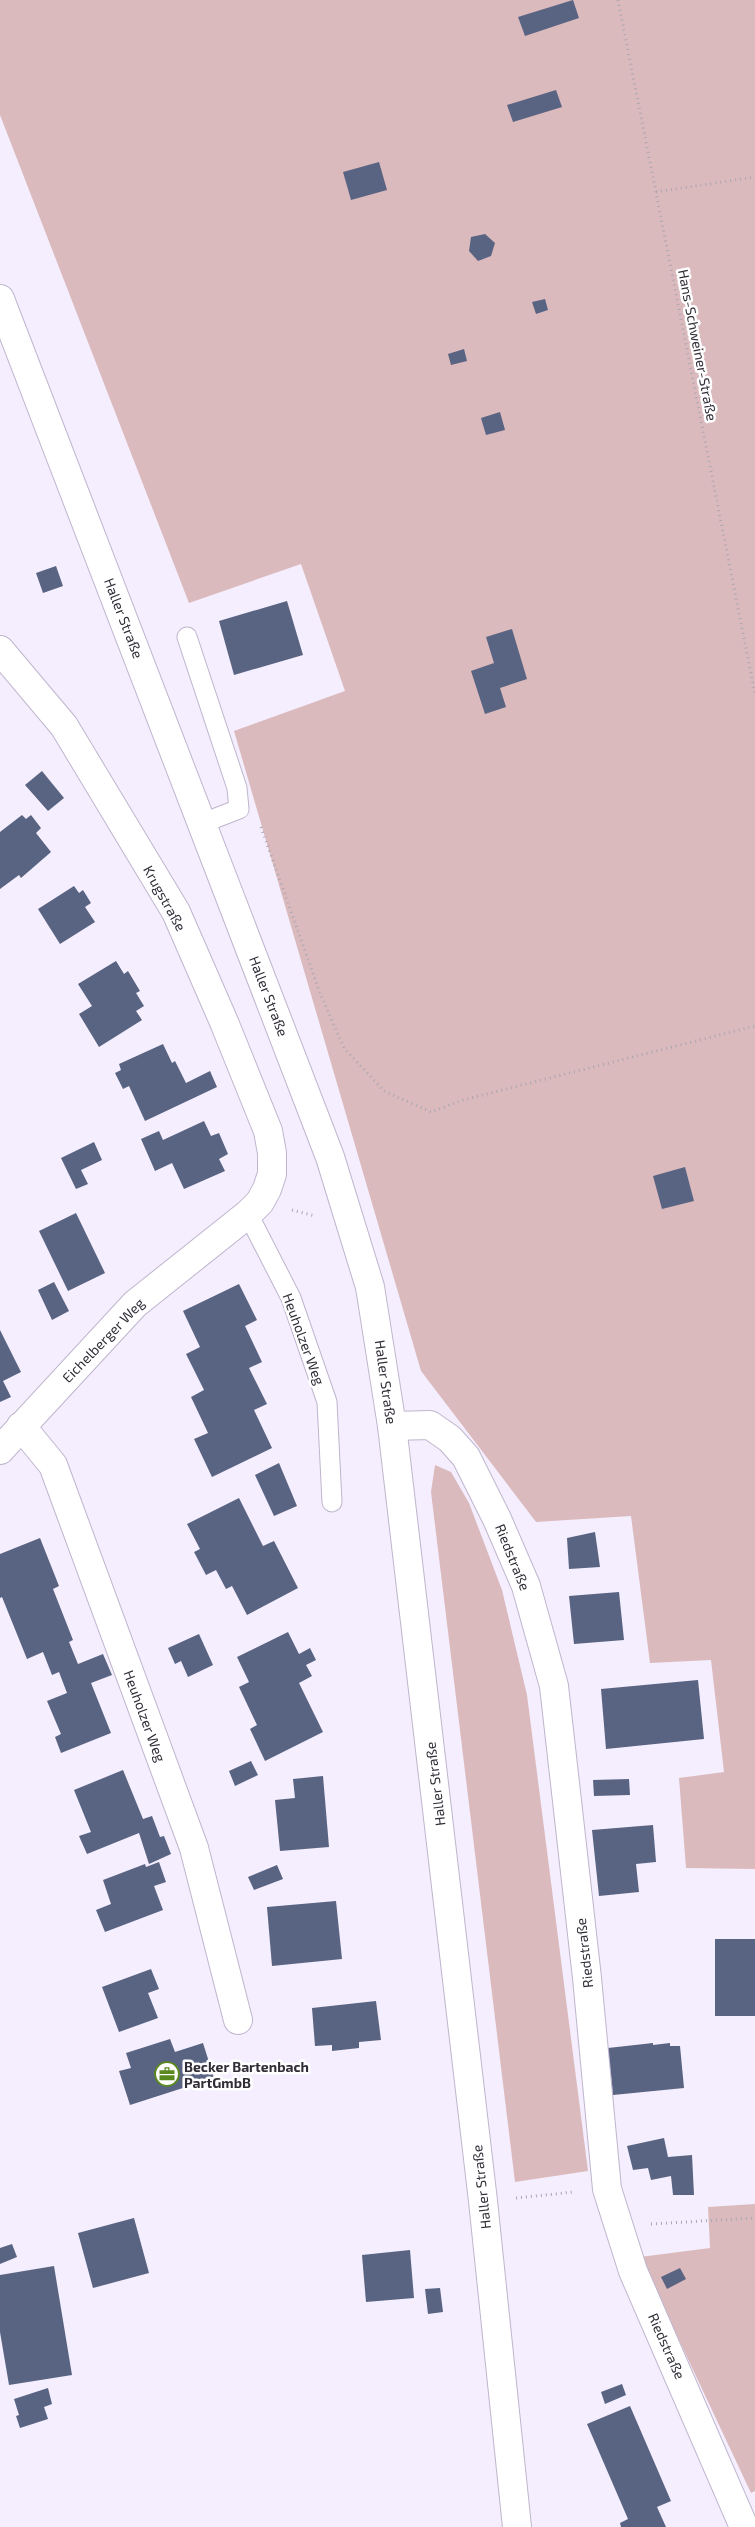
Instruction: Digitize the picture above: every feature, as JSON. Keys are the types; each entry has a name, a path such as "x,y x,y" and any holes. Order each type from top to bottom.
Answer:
{"street":[{"name":"Haller Straße","path":"0,299 330,1157 356,1236 372,1296 392,1426 483,2201 517,2527"},
{"name":"Krugstraße","path":"0,650 64,726 176,912 224,1022 268,1131 272,1154 272,1174"},
{"name":"Eichelberger Weg","path":"0,1450 135,1304 248,1214 260,1202 272,1174"},
{"name":"Riedstraße","path":"392,1426 430,1425 450,1439 466,1457 497,1519 529,1596 554,1686 586,1968 607,2189 633,2271 744,2527"},
{"name":"Heuholzer Weg","path":"21,1426 53,1466 190,1839 238,2020"}],"lane":[{"path":"187,637 237,788 239,809 203,823"},
{"name":"Heuholzer Weg","path":"248,1214 291,1298 327,1402 332,1502"}],"path":[{"name":"Hans-Schweiner-Straße","path":"618,0 755,694"},
{"path":"656,192 755,177"},
{"path":"239,809 257,817 320,992 344,1048 384,1091 431,1112 463,1100 755,1026"},
{"path":"483,2201 607,2189"},
{"path":"618,2227 755,2218"}],"shaded area":[{"path":"0,0 755,0 755,1869 686,1868 679,1778 724,1772 711,1660 650,1663 631,1516 536,1522 421,1371 234,731 345,691 301,564 189,603 0,115"},
{"path":"435,1465 451,1472 469,1503 502,1590 527,1695 588,2171 515,2182 431,1492"},
{"path":"755,2204 755,2491 751,2493 640,2257 710,2248 708,2207"}],"building":[{"path":"573,0 579,18 525,36 518,17"},
{"path":"556,90 562,107 513,122 507,105"},
{"path":"379,162 387,190 351,200 343,172"},
{"path":"485,234 495,243 491,256 478,261 469,251 471,237"},
{"path":"545,299 548,310 536,314 532,302"},
{"path":"464,349 467,361 451,365 448,354"},
{"path":"500,412 505,430 486,435 481,418"},
{"path":"56,566 63,586 43,593 36,573"},
{"path":"287,601 303,655 234,675 219,621"},
{"path":"512,629 527,679 500,688 506,707 485,714 471,671 494,663 486,637"},
{"path":"42,771 64,798 48,811 25,785"},
{"path":"22,815 26,819 31,815 41,828 36,833 51,852 21,878 19,875 0,889 0,832"},
{"path":"74,886 79,893 83,890 91,903 85,907 95,922 60,944 38,909"},
{"path":"116,961 124,974 128,971 140,991 136,993 144,1006 136,1011 142,1020 99,1047 79,1014 92,1006 78,984"},
{"path":"163,1044 172,1063 175,1061 186,1083 210,1071 217,1087 145,1121 129,1086 123,1089 115,1073 121,1070 119,1064"},
{"path":"204,1121 211,1136 219,1133 228,1154 219,1159 225,1171 184,1189 172,1163 155,1171 141,1139 159,1131 163,1140"},
{"path":"94,1142 102,1160 81,1170 88,1184 76,1189 61,1158"},
{"path":"685,1167 694,1201 662,1209 653,1176"},
{"path":"76,1213 105,1273 68,1291 39,1231"},
{"path":"54,1282 69,1311 52,1320 38,1290"},
{"path":"239,1284 257,1320 245,1326 262,1362 249,1368 267,1404 254,1410 272,1448 212,1477 194,1439 208,1433 191,1397 204,1390 186,1354 200,1347 183,1311"},
{"path":"0,1330 21,1372 3,1381 11,1397 0,1402"},
{"path":"279,1463 297,1506 274,1516 255,1475"},
{"path":"239,1498 263,1546 274,1541 298,1588 247,1615 232,1586 226,1589 216,1570 206,1575 194,1552 200,1549 187,1524"},
{"path":"595,1532 600,1567 569,1569 567,1538"},
{"path":"40,1538 59,1586 53,1589 73,1640 69,1642 78,1664 103,1654 112,1675 91,1683 111,1733 61,1753 55,1737 61,1734 47,1701 67,1693 59,1672 52,1675 43,1652 27,1659 2,1597 0,1598 0,1554"},
{"path":"619,1592 624,1640 574,1644 569,1596"},
{"path":"288,1632 299,1654 310,1648 316,1660 306,1665 312,1676 299,1683 323,1732 265,1761 250,1729 257,1725 239,1687 249,1682 237,1657"},
{"path":"199,1634 213,1665 188,1677 181,1661 175,1664 168,1648"},
{"path":"698,1680 704,1739 606,1749 601,1689"},
{"path":"251,1761 258,1775 235,1786 229,1771"},
{"path":"123,1770 143,1819 152,1816 160,1837 164,1836 171,1854 149,1864 139,1833 87,1854 79,1836 91,1832 74,1790"},
{"path":"323,1776 329,1847 280,1851 275,1800 295,1798 293,1779"},
{"path":"629,1779 630,1795 594,1796 593,1780"},
{"path":"653,1825 656,1862 636,1864 639,1892 599,1896 592,1830"},
{"path":"159,1862 166,1882 154,1886 163,1910 105,1932 96,1910 111,1904 103,1880 145,1864 146,1867"},
{"path":"277,1865 283,1879 254,1890 248,1877"},
{"path":"336,1901 342,1959 272,1966 267,1907"},
{"path":"715,1939 755,1939 755,2016 715,2016"},
{"path":"151,1969 159,1989 148,1993 158,2018 119,2032 102,1987"},
{"path":"376,2001 381,2040 359,2042 359,2048 332,2051 332,2045 315,2046 312,2008"},
{"name":"Becker Bartenbach PartGmbB","path":"170,2039 175,2052 203,2043 214,2078 130,2105 119,2071 131,2068 126,2053"},
{"path":"653,2043 653,2045 670,2043 670,2046 680,2046 684,2088 613,2095 608,2048"},
{"path":"664,2138 668,2157 692,2155 694,2195 673,2195 671,2176 651,2180 648,2168 633,2170 627,2146"},
{"path":"134,2218 149,2273 93,2288 78,2233"},
{"path":"12,2244 17,2257 0,2264 0,2248"},
{"path":"410,2250 414,2298 366,2302 362,2255"},
{"path":"54,2266 72,2375 9,2385 0,2332 0,2275"},
{"path":"680,2268 686,2279 667,2289 661,2277"},
{"path":"440,2288 443,2312 428,2314 425,2289"},
{"path":"622,2384 626,2395 605,2404 601,2392"},
{"path":"48,2388 52,2404 44,2407 48,2419 20,2428 16,2416 19,2415 14,2399"},
{"path":"630,2406 671,2501 657,2507 666,2527 621,2527 620,2523 628,2519 587,2424"}],"place":[{"name":"Becker Bartenbach PartGmbB","path":"167,2074"}]}
